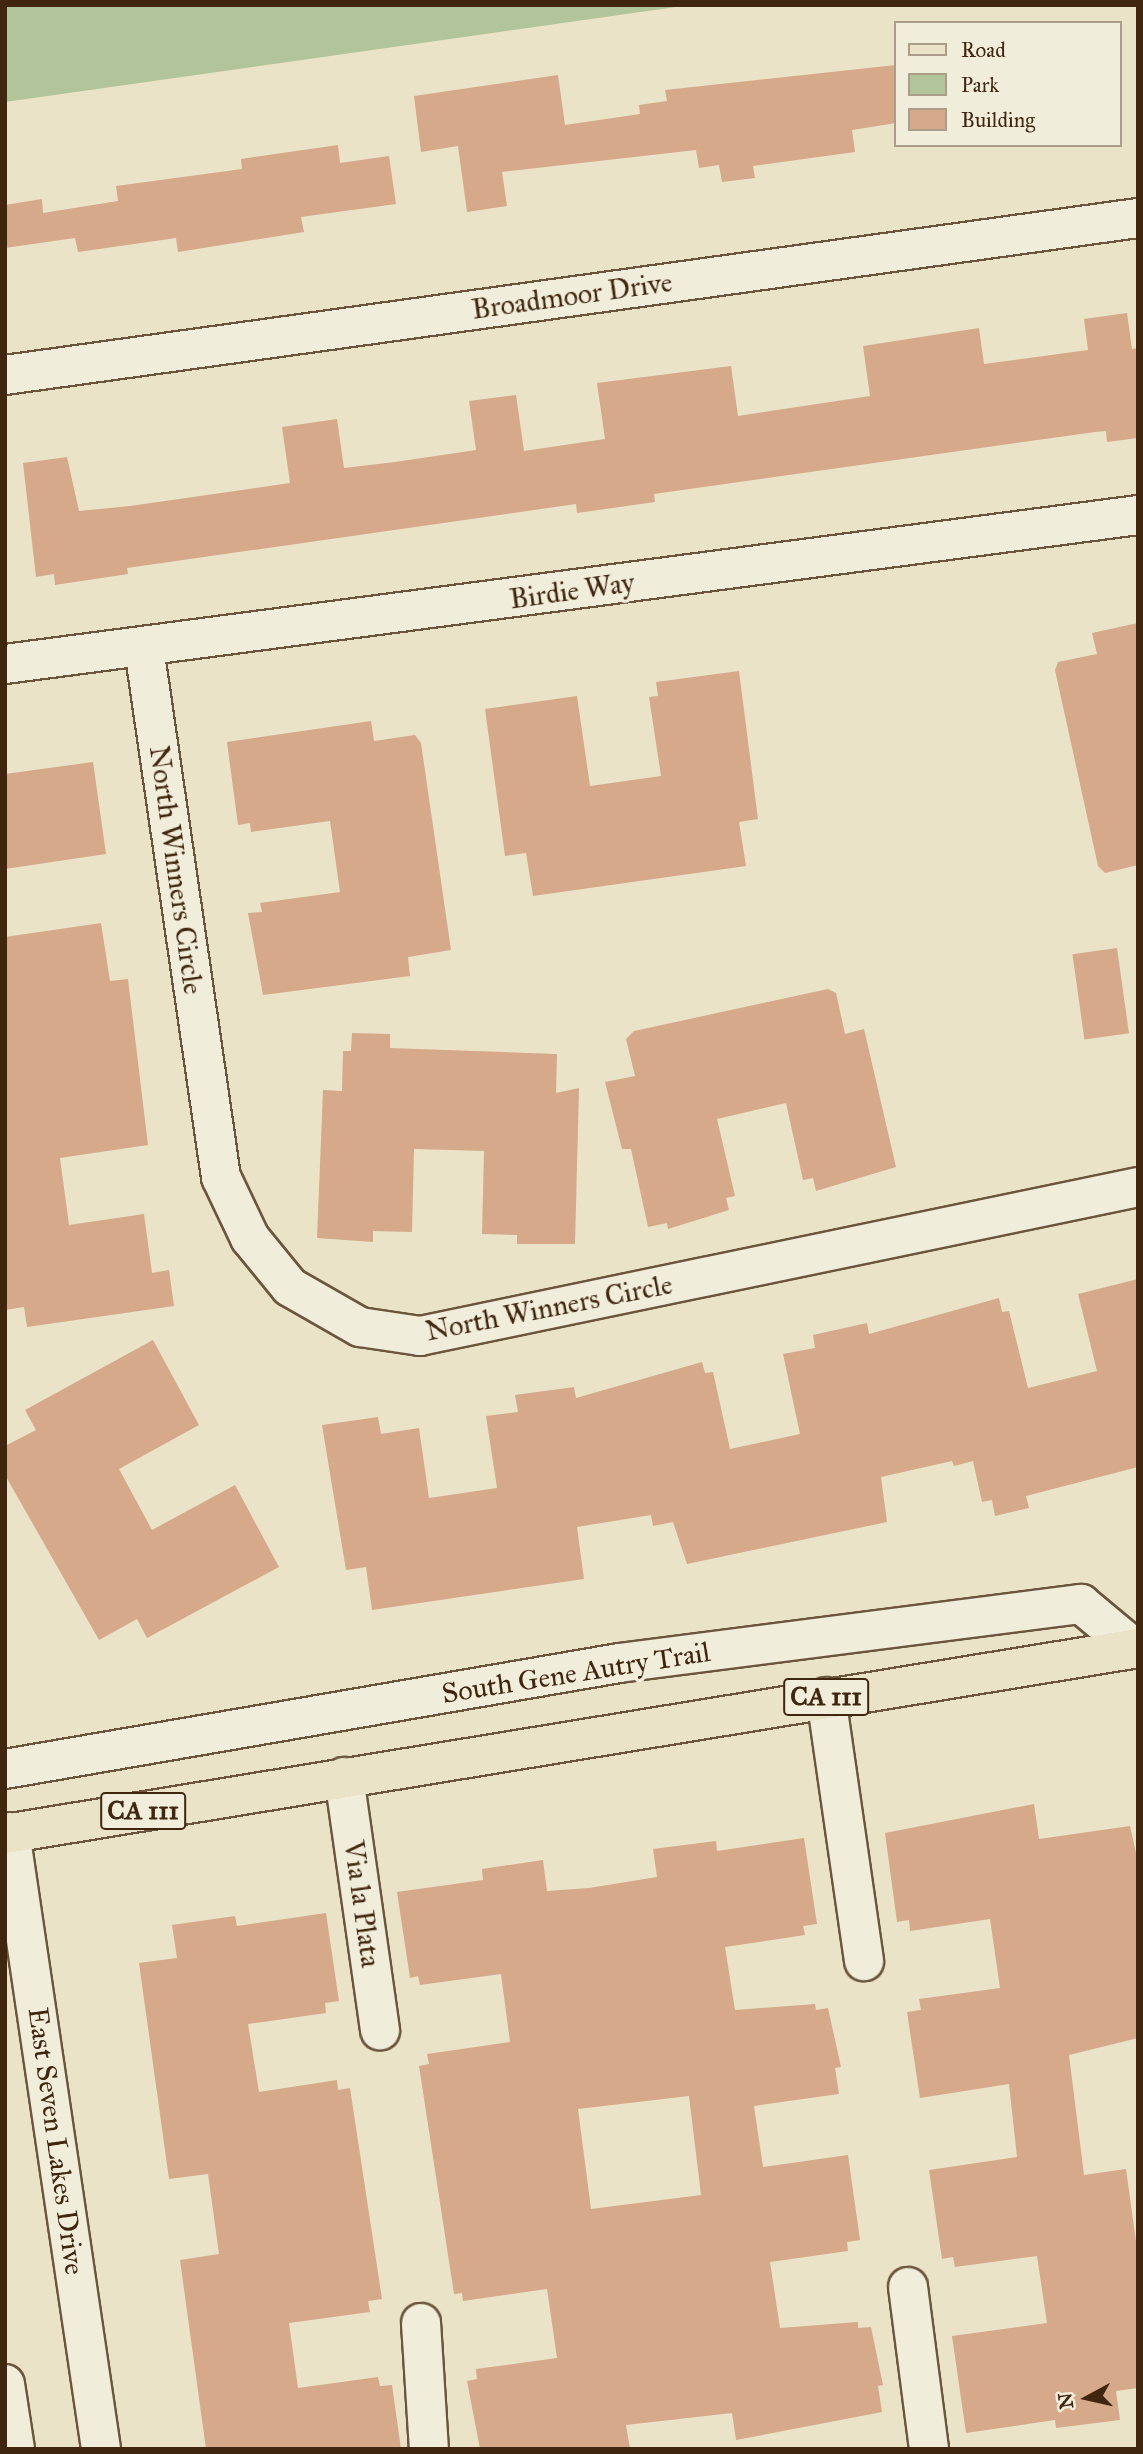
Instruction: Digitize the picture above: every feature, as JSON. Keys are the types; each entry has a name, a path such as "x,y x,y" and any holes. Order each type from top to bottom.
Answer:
{"main road":[{"name":"South Gene Autry Trail","path":"8,1833 1136,1648"}],"street":[{"name":"Broadmoor Drive","path":"5,375 1138,218"},
{"name":"Birdie Way","path":"5,664 144,648 1138,515"},
{"name":"North Winners Circle","path":"144,648 221,1177 250,1238 290,1287 360,1327 420,1336 1138,1187"},
{"name":"South Gene Autry Trail","path":"5,1769 619,1663 1081,1604 1136,1648"},
{"path":"826,1697 864,1961"},
{"name":"Via la Plata","path":"344,1777 380,2030"},
{"name":"East Seven Lakes Drive","path":"8,1833 101,2449"},
{"path":"908,2287 929,2449"},
{"path":"422,2323 429,2449"},
{"path":"5,2384 15,2449"}],"green space":[{"path":"5,5 690,5 5,102"}],"building":[{"path":"894,65 894,123 852,130 855,152 753,166 755,178 722,182 719,165 699,168 696,150 502,172 507,206 467,212 458,146 421,152 414,96 558,75 565,125 640,114 639,105 667,101 665,90"},
{"path":"338,145 340,163 389,156 396,204 301,217 304,232 178,252 176,238 78,252 75,238 5,248 5,205 42,199 43,213 118,201 116,186 242,169 241,159"},
{"path":"1127,313 1132,349 1138,348 1138,438 1107,442 1106,431 1095,432 654,494 655,502 577,513 576,504 127,568 128,574 55,585 54,574 36,577 23,463 67,457 79,511 130,506 290,483 282,427 337,419 344,468 395,462 476,450 469,401 516,395 524,451 605,439 597,383 731,366 738,416 870,396 863,346 979,328 984,364 1088,350 1084,319"},
{"path":"1138,623 1138,865 1105,873 1098,866 1055,670 1058,662 1097,654 1092,633"},
{"path":"739,671 758,819 739,822 746,866 533,896 526,853 505,856 485,709 577,696 590,786 661,776 649,697 658,696 656,682"},
{"path":"371,721 374,741 415,735 421,743 451,950 408,957 410,976 263,995 248,913 262,912 260,903 340,892 330,821 251,832 250,823 238,825 227,742"},
{"path":"93,762 106,854 5,869 5,774"},
{"path":"101,923 110,981 128,979 148,1145 60,1158 69,1225 144,1214 152,1273 169,1270 174,1306 27,1327 24,1307 5,1310 5,937"},
{"path":"1117,948 1129,1033 1084,1039 1072,954"},
{"path":"828,989 836,993 845,1034 864,1029 896,1167 816,1191 813,1178 803,1180 786,1103 717,1119 735,1196 726,1198 729,1210 668,1229 667,1223 648,1227 631,1149 622,1149 605,1082 635,1076 626,1039 634,1031"},
{"path":"352,1033 390,1034 390,1048 557,1054 556,1093 579,1088 575,1244 517,1244 517,1235 482,1234 484,1151 414,1149 412,1232 373,1231 373,1242 317,1238 323,1090 342,1091 343,1051 351,1051"},
{"path":"1138,1279 1138,1467 1026,1496 1029,1508 995,1516 992,1500 982,1502 973,1461 954,1466 952,1461 881,1477 887,1522 687,1564 673,1522 653,1526 651,1515 577,1527 584,1579 372,1610 366,1567 346,1570 322,1425 378,1417 381,1434 419,1428 429,1498 497,1488 486,1416 518,1412 515,1395 574,1387 576,1398 702,1362 705,1373 713,1372 730,1449 800,1434 783,1354 815,1348 813,1335 867,1323 869,1334 999,1298 1002,1312 1009,1311 1028,1388 1097,1371 1078,1294"},
{"path":"153,1340 199,1425 119,1469 152,1530 235,1485 279,1567 147,1638 137,1619 99,1640 5,1475 5,1446 36,1430 25,1410"},
{"path":"1034,1804 1039,1839 1130,1826 1138,1862 1138,2038 1069,2055 1084,2175 1126,2169 1138,2256 1138,2388 1116,2391 1120,2420 1056,2428 1055,2420 966,2433 952,2336 1047,2323 1037,2256 955,2267 953,2257 942,2259 929,2170 1017,2157 1009,2084 920,2098 907,2012 921,2010 919,1999 1000,1988 990,1919 910,1931 909,1920 897,1922 885,1833"},
{"path":"804,1838 817,1924 803,1926 805,1935 725,1947 735,2010 815,2004 816,2010 828,2008 841,2067 835,2068 839,2094 754,2106 763,2167 848,2155 860,2240 847,2242 848,2251 770,2262 780,2328 858,2322 858,2328 871,2327 883,2385 878,2386 882,2412 736,2440 732,2413 626,2425 630,2449 480,2449 467,2381 477,2379 476,2369 557,2358 547,2289 463,2301 462,2293 454,2294 419,2066 429,2064 427,2054 510,2042 501,1974 420,1985 418,1976 410,1978 397,1892 483,1880 482,1869 543,1860 547,1891 589,1888 657,1877 653,1849 716,1841 717,1851","holes":["689,2096 701,2195 591,2209 578,2109"]},
{"path":"326,1913 339,2001 325,2003 326,2013 248,2024 259,2092 337,2080 338,2090 350,2088 382,2299 368,2301 370,2312 289,2323 298,2388 378,2377 380,2386 392,2385 401,2449 206,2449 180,2260 219,2254 208,2174 169,2179 139,1963 177,1958 172,1925 235,1916 237,1926"}]}
